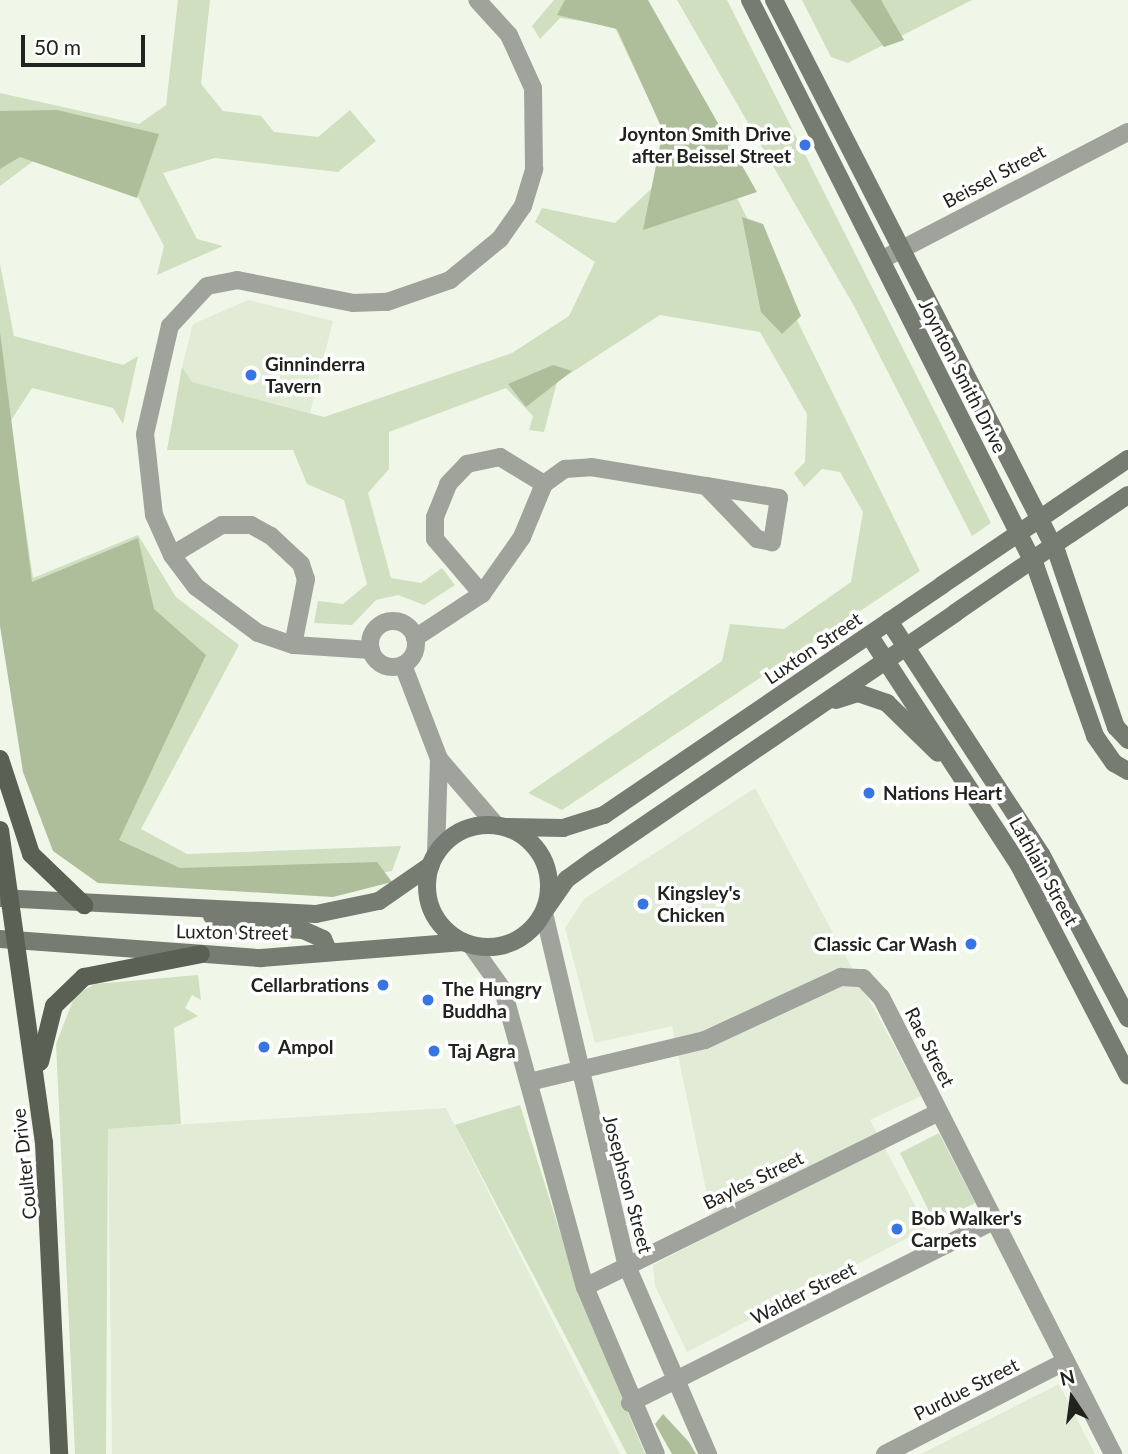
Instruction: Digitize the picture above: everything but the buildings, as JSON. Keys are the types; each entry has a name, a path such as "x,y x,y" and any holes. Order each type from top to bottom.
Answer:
{"main road":[{"name":"Joynton Smith Drive","path":"750,0 1036,568 1095,736 1114,763 1128,771"},
{"name":"Joynton Smith Drive","path":"774,0 1057,553 1122,734"},
{"name":"Luxton Street","path":"501,826 563,828 604,815 1128,459"},
{"path":"544,911 550,886 544,860 529,840 501,826 462,831 433,860 432,910 467,943 513,942 544,911 567,879 1128,495"},
{"name":"Lathlain Street","path":"889,621 1041,854 1128,1018"},
{"name":"Lathlain Street","path":"869,635 973,788 1128,1075"},
{"path":"788,728 834,700 858,693 876,697 903,713 973,788"},
{"path":"0,759 31,854 84,905"},
{"name":"Coulter Drive","path":"0,830 9,940 37,1081 54,1260 59,1454"},
{"name":"Luxton Street","path":"5,898 200,911 316,914 380,901 433,860"},
{"path":"200,911 234,926 303,930 323,939 329,952"},
{"name":"Luxton Street","path":"9,940 201,954 329,952 467,943"},
{"path":"37,1081 45,1028 68,988 103,970 201,954"}],"street":[{"path":"371,650 293,645 226,614 172,555 145,472 147,425 170,326 207,286 237,280 353,303 387,302 450,280 500,239 527,196 535,109 533,88 509,35 477,0"},
{"name":"Beissel Street","path":"881,260 1128,132"},
{"path":"482,594 435,539 435,517 448,484 467,464 500,457 544,484"},
{"path":"415,638 482,594 522,537 544,484 565,469 591,467 705,485"},
{"path":"172,555 236,523 277,540 301,564 306,579 293,645"},
{"path":"391,622 406,626 415,638 414,654 403,665 383,665 371,650 374,631 391,622"},
{"path":"403,665 439,759 501,826"},
{"path":"433,860 439,759"},
{"name":"Josephson Street","path":"544,911 578,1071 627,1266 672,1382 708,1454"},
{"path":"467,943 496,973 530,1082 585,1287 630,1403 656,1454"},
{"name":"Rae Street","path":"530,1082 705,1040 852,975 874,986 1113,1454"},
{"name":"Bayles Street","path":"585,1287 939,1112"},
{"name":"Walder Street","path":"630,1403 994,1221"},
{"name":"Purdue Street","path":"885,1454 1066,1361"}],"shaded area":[{"path":"178,0 210,0 201,84 223,111 261,116 274,132 318,137 350,110 376,141 338,172 215,158 163,173 197,239 223,246 157,275 164,246 137,195 36,159 0,186 0,93 139,124 166,105"},
{"path":"554,0 640,0 920,571 562,810 528,793 722,661 730,624 784,629 851,582 863,512 840,472 822,469 804,487 794,473 805,462 807,414 760,332 660,315 557,382 544,432 529,430 533,416 506,388 389,432 389,469 368,493 391,578 421,583 442,568 455,585 424,605 398,595 376,600 352,625 314,623 318,601 343,604 367,584 344,500 307,484 293,450 167,450 182,367 192,382 324,417 512,353 569,316 595,262 535,222 542,208 615,223 652,188 663,129 614,26 560,18 540,39 532,26"},
{"path":"565,0 648,0 757,192 643,230 663,131 617,29 557,15"},
{"path":"677,0 727,0 991,523 972,536 854,306"},
{"path":"802,0 972,0 848,63 831,57"},
{"path":"850,0 881,0 904,40 884,47"},
{"path":"57,110 159,134 137,198 20,157 0,169 0,111"},
{"path":"742,217 763,224 801,316 782,334 761,312"},
{"path":"0,264 14,336 123,365 138,356 123,424 113,408 32,388 10,422 33,578 138,535 176,597 239,645 141,829 187,854 401,846 392,871 354,878 129,868 56,799 0,426"},
{"path":"248,300 333,321 310,413 191,382 182,367 193,324"},
{"path":"0,332 32,582 138,538 154,609 206,655 119,840 180,868 377,862 392,882 333,897 98,883 53,851 23,772 0,626"},
{"path":"553,365 572,371 526,407 508,384"},
{"path":"755,788 921,1096 870,1120 927,1228 687,1352 655,1286 653,1265 715,1233 672,1026 595,1043 565,928 584,899"},
{"path":"198,975 201,1000 192,995 185,1008 198,1016 174,1028 181,1124 108,1129 106,1454 75,1454 56,1044 75,995 95,984"},
{"path":"520,1105 579,1293 645,1454 627,1454 455,1125"},
{"path":"446,1108 620,1454 112,1454 108,1129"},
{"path":"939,1133 975,1203 935,1223 900,1153"},
{"path":"1059,1384 1095,1454 921,1454"},
{"path":"663,1414 689,1442 696,1454 672,1454 655,1424"}],"place":[{"name":"Joynton Smith Drive after Beissel Street","path":"805,145"},
{"name":"Ginninderra Tavern","path":"251,375"},
{"name":"Nations Heart","path":"869,793"},
{"name":"Kingsley's Chicken","path":"643,904"},
{"name":"Classic Car Wash","path":"971,944"},
{"name":"Cellarbrations","path":"383,985"},
{"name":"The Hungry Buddha","path":"428,1000"},
{"name":"Ampol","path":"264,1047"},
{"name":"Taj Agra","path":"434,1051"},
{"name":"Bob Walker's Carpets","path":"897,1229"}]}
